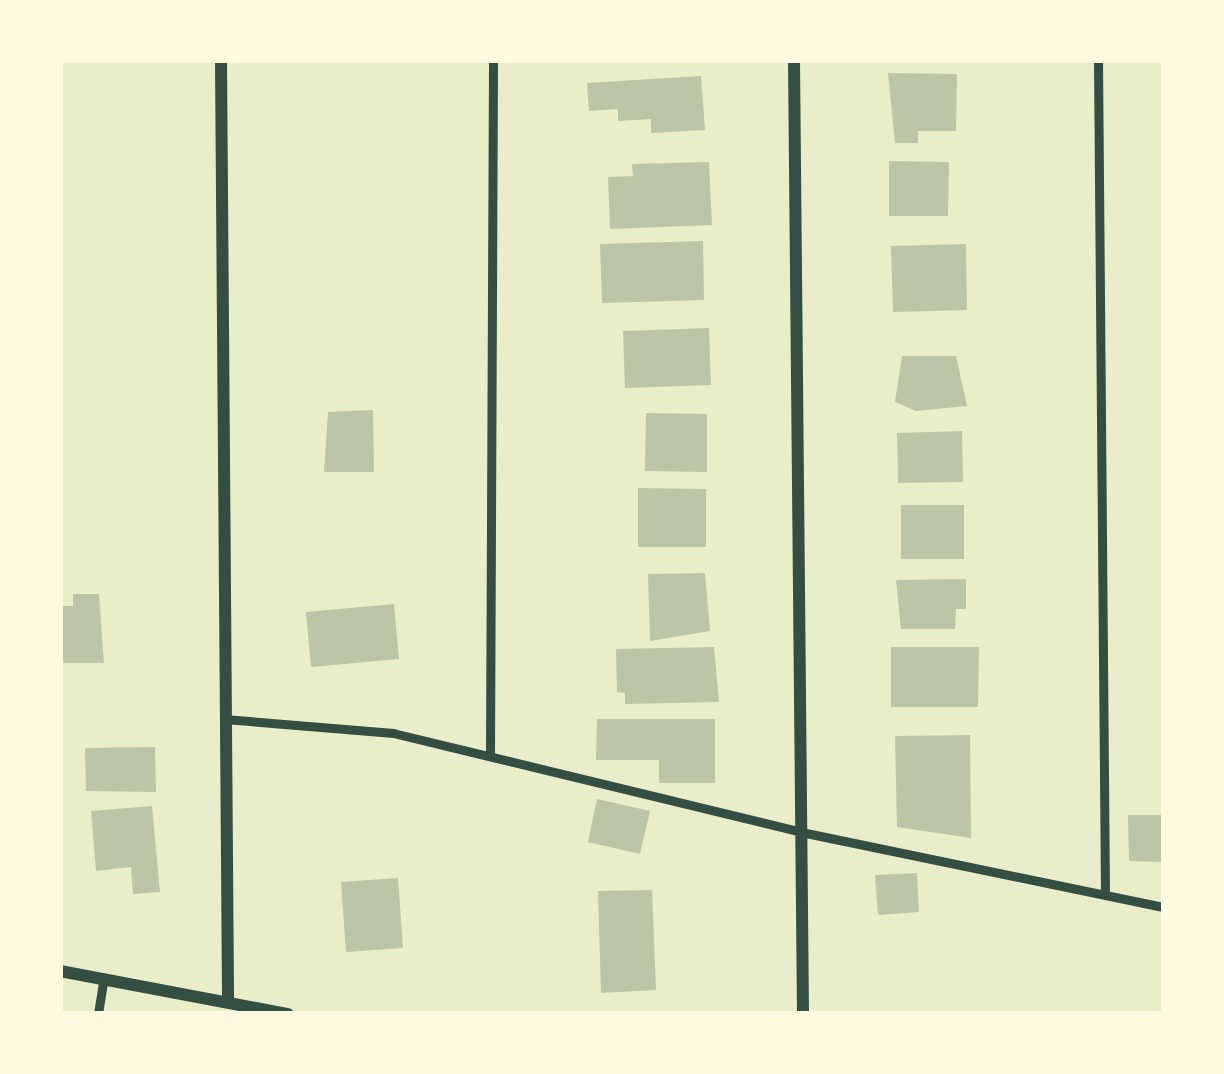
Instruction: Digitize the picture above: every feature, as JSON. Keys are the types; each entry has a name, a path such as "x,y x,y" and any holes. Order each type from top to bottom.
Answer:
{"street":[{"path":"221,60 228,1000"},
{"path":"794,60 803,1014"},
{"path":"60,971 288,1014"}],"lane":[{"path":"490,754 494,60"},
{"path":"1098,60 1105,890"},
{"path":"224,719 393,734 801,832 1013,879 1105,890 1164,907"},
{"path":"98,1014 104,982"}],"building":[{"path":"888,73 957,74 956,131 918,131 918,143 895,143"},
{"path":"701,76 705,130 651,133 651,119 618,121 618,109 589,111 587,83"},
{"path":"889,161 949,162 948,216 889,216"},
{"path":"709,162 712,225 610,229 608,177 633,176 632,164"},
{"path":"703,241 704,300 602,303 600,244"},
{"path":"966,244 967,310 893,312 891,246"},
{"path":"709,328 711,385 625,388 623,331"},
{"path":"902,356 956,356 967,406 916,411 895,402"},
{"path":"373,410 374,472 324,472 328,412"},
{"path":"646,413 707,414 707,472 645,471"},
{"path":"962,431 963,482 898,483 897,433"},
{"path":"638,488 706,489 706,547 638,547"},
{"path":"901,505 964,505 964,559 901,559"},
{"path":"705,573 710,631 650,641 648,574"},
{"path":"966,579 966,609 956,609 955,629 901,629 896,580"},
{"path":"73,594 99,594 104,663 60,663 60,606 73,606"},
{"path":"394,604 399,659 311,667 306,612"},
{"path":"714,647 719,702 625,704 625,693 617,692 616,649"},
{"path":"891,647 979,647 978,707 891,707"},
{"path":"597,719 715,719 715,783 659,783 659,760 596,760"},
{"path":"970,735 971,838 897,827 895,736"},
{"path":"155,747 156,792 86,791 85,748"},
{"path":"597,799 650,811 640,854 588,842"},
{"path":"152,806 160,892 133,894 131,867 96,871 91,811"},
{"path":"1128,815 1164,815 1164,862 1129,861"},
{"path":"917,873 919,912 878,915 875,875"},
{"path":"398,878 403,948 346,952 341,882"},
{"path":"652,890 656,990 601,993 598,891"}]}
